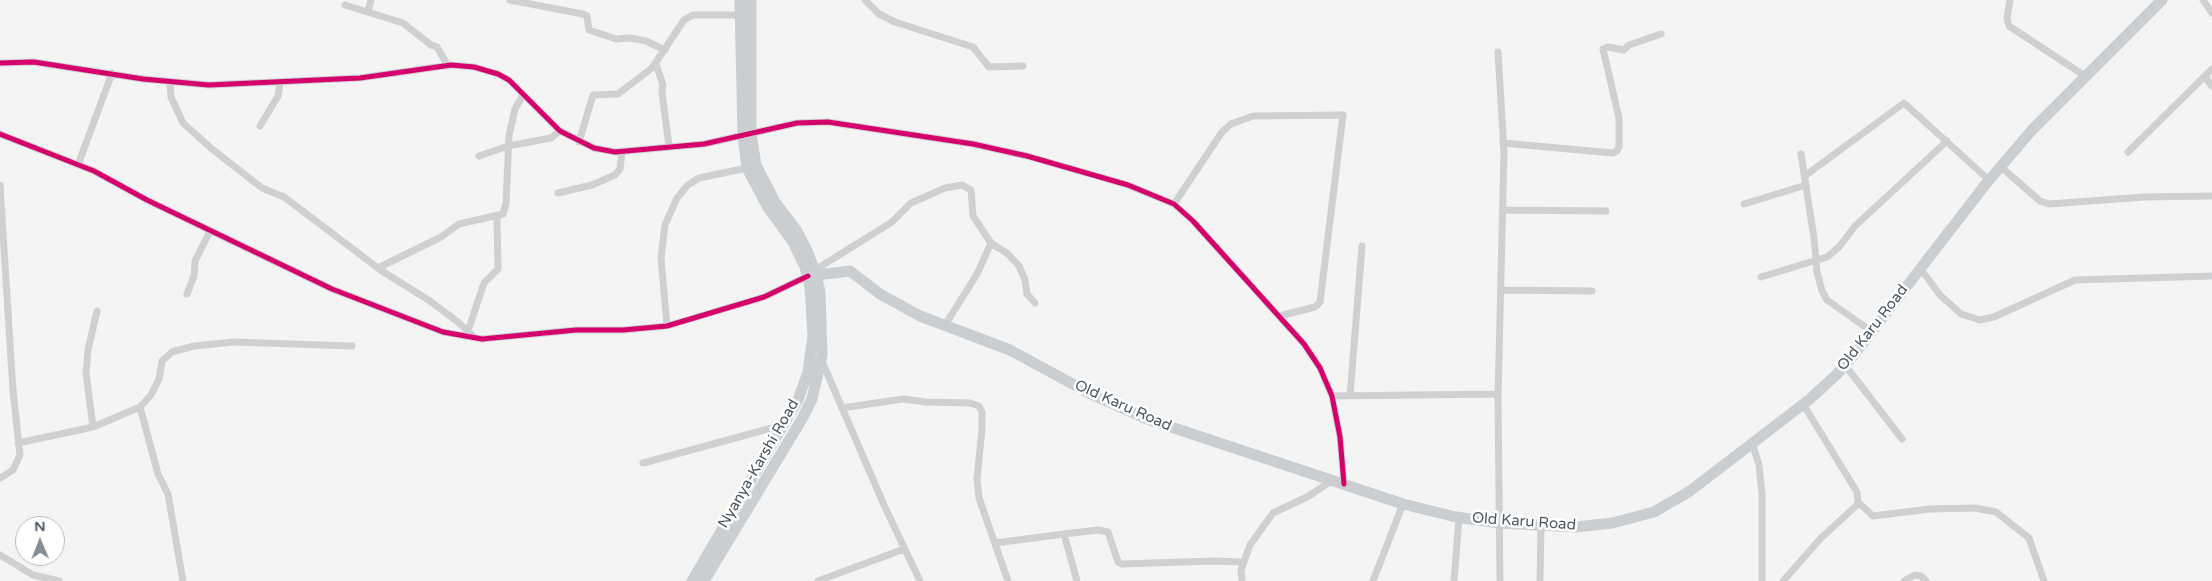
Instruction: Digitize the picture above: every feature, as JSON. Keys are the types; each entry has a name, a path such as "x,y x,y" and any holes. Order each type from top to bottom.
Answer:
{"main road":[{"name":"Nyanya-Karshi Road","path":"704,581 802,419 812,399 821,359 821,309 813,273 796,231 762,181 747,135 740,0"},
{"name":"Nyanya-Karshi Road","path":"692,581 798,400 811,354 813,273 767,206 746,168 751,0"},
{"name":"Old Karu Road","path":"813,273 850,272 880,294 920,316 1010,350 1091,394 1147,419 1403,504 1459,518 1542,526 1612,523 1654,512 1676,499 1803,404 1845,365 1989,180 2032,130 2162,0"}],"street":[{"path":"368,11 371,0"},
{"path":"510,0 583,14 587,16 589,30 616,39 630,38 646,41 665,50"},
{"path":"865,0 879,14 895,22 973,47 990,67 1024,66"},
{"path":"2010,0 2007,18 2009,26 2085,76"},
{"path":"2203,0 2212,13"},
{"path":"345,5 403,23 431,45 437,47 448,66"},
{"path":"579,142 593,96 618,94 656,64 676,31 689,17 740,15"},
{"path":"1503,143 1613,153 1617,151 1619,147 1619,118 1603,49 1608,47 1624,50 1629,45 1661,34"},
{"path":"1498,52 1503,143 1498,394 1500,581"},
{"path":"0,63 34,62 170,82 209,85 360,78 448,66 474,67 498,74 560,131 594,148 622,151 704,144 797,123 828,122 973,144 1027,156 1128,185 1174,204 1200,228 1304,344 1320,368 1332,396 1340,437 1339,482 1273,513 1250,544 1243,562 1242,581"},
{"path":"656,64 663,84 662,93 669,146"},
{"path":"2128,152 2212,69"},
{"path":"78,165 112,73"},
{"path":"2205,76 2212,86"},
{"path":"170,82 171,97 175,110 182,123 190,130 262,188 284,197 378,268 430,302 468,331 474,338"},
{"path":"260,126 278,96 280,83"},
{"path":"378,268 441,237 459,224 497,217 503,214 506,203 508,146 514,109 523,95"},
{"path":"1806,175 1904,103 1989,180"},
{"path":"1174,204 1222,132 1231,124 1253,116 1343,115 1320,302 1315,307 1279,316"},
{"path":"479,156 508,146 551,138 560,131"},
{"path":"0,134 78,165 332,289 443,332 474,338 482,339 576,330 624,330 668,326 764,297 813,273 892,222 911,203 958,185 965,185 970,190 973,216 991,243 1008,254 1019,266 1025,280 1027,294 1035,303"},
{"path":"1761,277 1816,260 1834,252 1855,226 1947,141"},
{"path":"558,193 592,184 615,175 620,169 622,151"},
{"path":"1801,154 1806,175 1819,282 1827,300 1871,331"},
{"path":"2001,167 2040,201 2049,204 2134,198 2212,196"},
{"path":"668,326 661,258 665,225 677,198 688,185 699,178 746,168"},
{"path":"0,185 3,277 20,455 13,470 0,478"},
{"path":"1744,204 1806,185"},
{"path":"1503,210 1606,211"},
{"path":"468,331 484,283 499,265 497,217"},
{"path":"187,294 195,274 194,261 210,231"},
{"path":"945,325 977,274 991,243"},
{"path":"1350,396 1362,246"},
{"path":"1920,268 1940,295 1960,314 1980,320 1994,317 2075,280 2212,276"},
{"path":"1500,290 1592,291"},
{"path":"92,427 87,360 97,311"},
{"path":"18,443 92,427 140,407 152,395 159,379 162,361 172,352 194,346 234,342 352,346"},
{"path":"821,359 904,550 920,581"},
{"path":"1845,365 1902,439"},
{"path":"1332,396 1498,394"},
{"path":"842,408 903,399 926,402 970,403 979,406 982,412 982,429 978,487 985,518 1008,581"},
{"path":"1783,581 1821,538 1858,502 1857,492 1803,404"},
{"path":"140,407 158,474 168,494 183,581"},
{"path":"643,463 784,425"},
{"path":"1752,444 1759,465 1762,494 1762,581"},
{"path":"1858,502 1873,516 1930,509 1975,508 1996,512 2029,538 2044,581"},
{"path":"1373,581 1403,504"},
{"path":"1454,581 1459,518"},
{"path":"1540,581 1542,526"},
{"path":"995,543 1098,530 1108,532 1118,562 1122,564 1243,562"},
{"path":"1064,534 1077,581"},
{"path":"818,581 904,550"},
{"path":"0,555 33,576 58,581"},
{"path":"1904,581 1915,575 1920,576 1926,581"}],"cycle path":[{"path":"0,63 34,62 143,79 209,85 360,78 451,65 474,67 498,74 509,80 560,131 594,148 615,152 704,144 797,123 828,122 973,144 1027,156 1128,185 1174,204 1193,221 1304,344 1320,368 1332,396 1340,437 1344,484"},
{"path":"0,134 94,171 147,200 332,289 443,332 482,339 576,330 623,330 667,326 764,297 808,276"}]}
